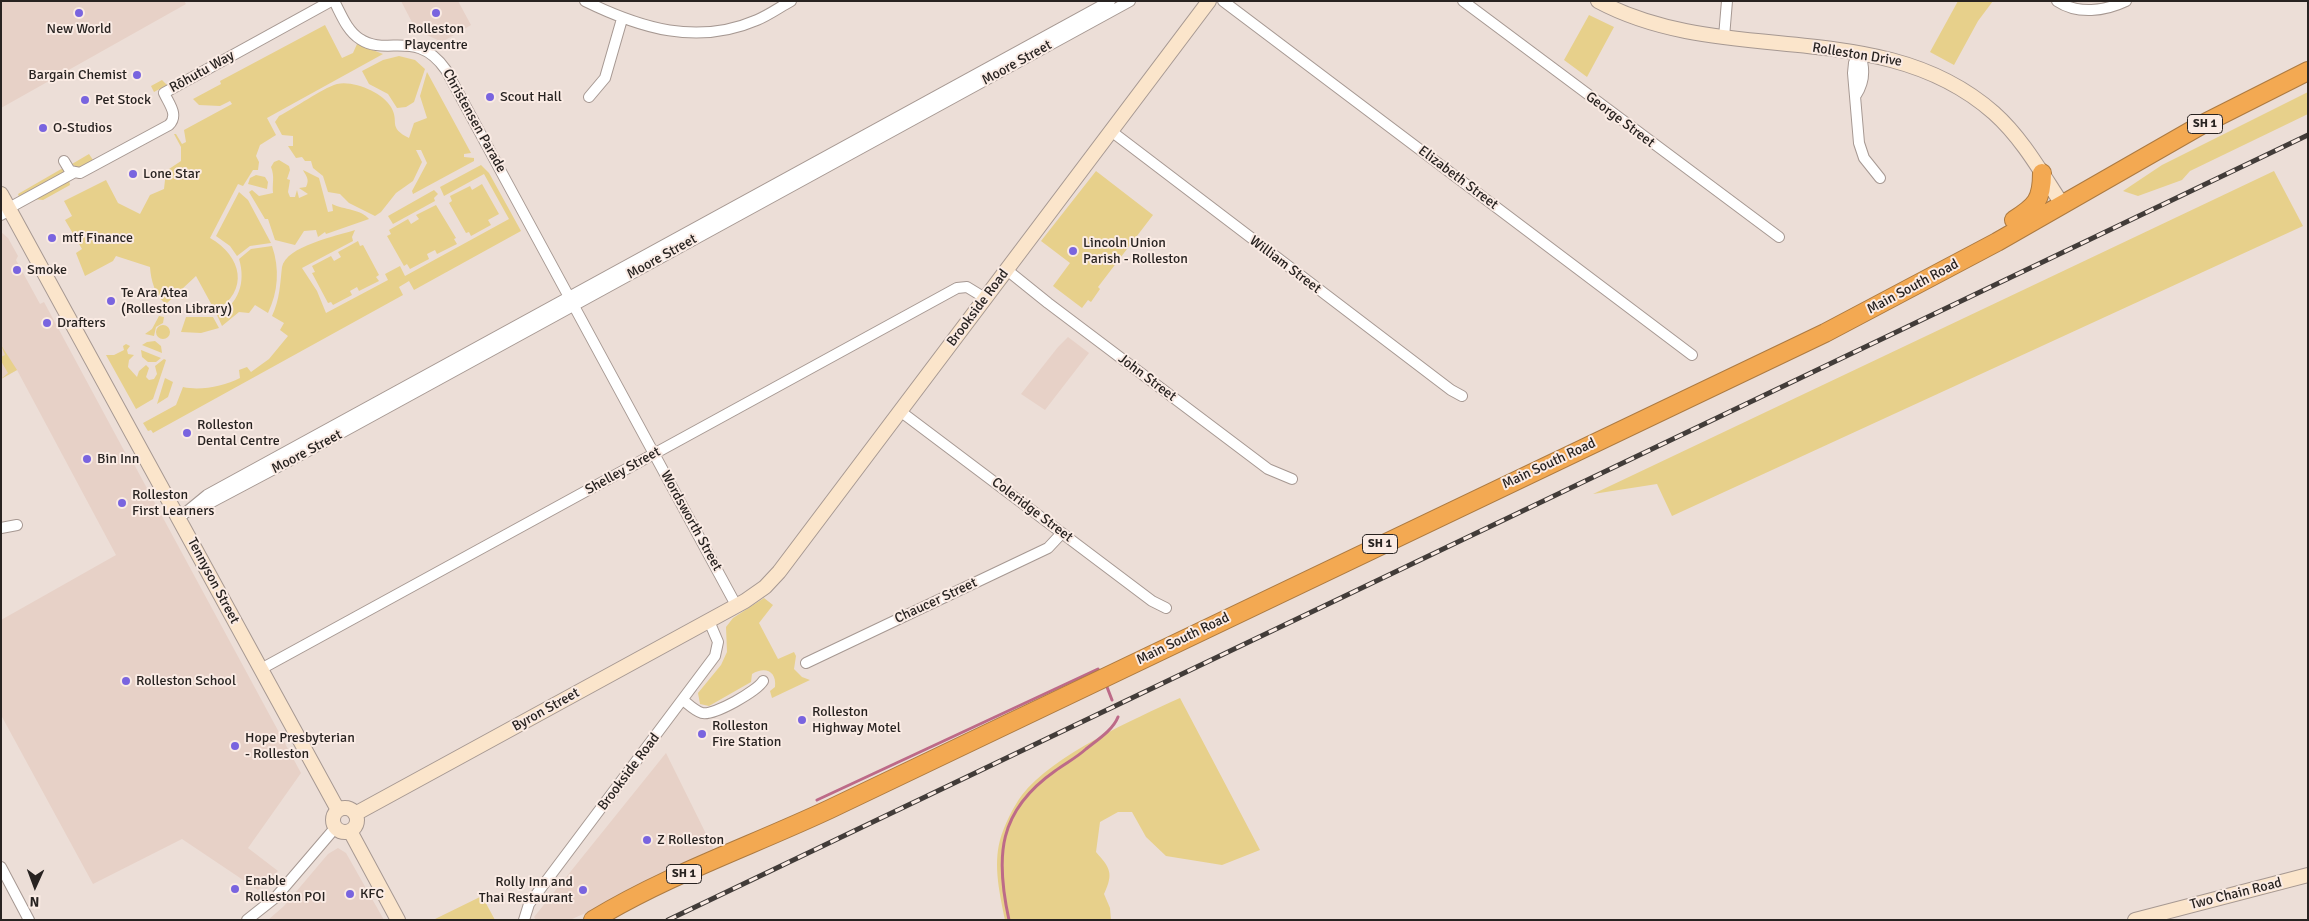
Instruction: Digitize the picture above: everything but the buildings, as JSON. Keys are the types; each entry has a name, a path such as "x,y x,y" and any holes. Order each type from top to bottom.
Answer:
{"highway":[{"name":"Main South Road","path":"609,920 734,858 778,833 1816,337 1930,279 2203,124 2308,71"},
{"path":"1930,279 1940,267 2031,209 2040,194 2042,173"},
{"name":"Main South Road","path":"593,920 731,851 778,833"}],"street":[{"name":"Rōhutu Way","path":"7,211 171,123 174,117 173,111 160,95 333,1"},
{"name":"Christensen Parade","path":"333,1 349,28 359,39 372,44 412,46 428,53 442,64 523,210 571,302"},
{"path":"585,1 622,19 658,30 703,33 757,20 791,1"},
{"name":"Moore Street","path":"571,302 1110,1"},
{"name":"Moore Street","path":"179,518 207,495 571,302 1130,1"},
{"name":"Brookside Road","path":"736,605 756,594 774,577 1209,1"},
{"name":"Elizabeth Street","path":"1223,1 1692,355"},
{"name":"George Street","path":"1463,1 1779,237"},
{"name":"Rolleston Drive","path":"1598,1 1627,15 1660,26 1724,37 1859,53 1912,64 1942,77 1966,91 2005,124 2042,173 2062,204"},
{"path":"1724,37 1726,1"},
{"path":"2057,1 2073,8 2098,10 2126,1"},
{"path":"589,97 605,78 622,19"},
{"path":"1859,53 1854,63 1853,72 1853,87 1856,95 1855,115 1859,143 1864,158 1880,178"},
{"name":"William Street","path":"1111,131 1443,384 1462,396"},
{"path":"64,161 74,174"},
{"name":"Tennyson Street","path":"1,194 7,211 179,518 338,810"},
{"name":"John Street","path":"1007,270 1268,469 1292,479"},
{"name":"Shelley Street","path":"261,669 957,288 964,286 970,288 985,298"},
{"name":"Wordsworth Street","path":"571,302 736,605"},
{"name":"Coleridge Street","path":"900,411 1152,600 1166,608"},
{"path":"1,528 16,525"},
{"name":"Chaucer Street","path":"806,663 1048,548 1062,533"},
{"name":"Byron Street","path":"355,814 736,605"},
{"name":"Brookside Road","path":"524,920 526,908 532,899 683,700 716,652 718,639 709,621"},
{"path":"683,700 700,712 711,713 755,691 763,681"},
{"path":"349,809 355,814 356,826 350,831 342,832 335,828 332,820 338,810 349,809"},
{"path":"247,920 276,897 335,828"},
{"path":"350,831 398,920"},
{"path":"1,867 29,920"},
{"name":"Two Chain Road","path":"2135,920 2308,875"}],"shaded area":[{"path":"1,1 184,1 186,4 1,108"},
{"name":"Rolleston Playcentre","path":"401,1 458,1 471,25 442,42 416,30"},
{"path":"1958,1 1993,1 1978,21 1954,65 1930,52"},
{"path":"1589,15 1614,27 1587,77 1564,60"},
{"path":"325,25 342,58 353,53 357,44 383,54 267,118 276,135 260,145 256,156 259,162 258,170 253,170 243,186 238,184 210,238 221,245 229,254 238,274 233,294 226,303 215,311 196,276 166,304 154,287 150,267 116,256 113,261 85,276 76,253 82,249 65,220 72,216 64,201 106,180 118,203 140,214 150,195 164,189 166,171 181,161 181,147 174,134 176,134 182,144 186,142 184,130 232,104 230,101 220,106 199,105 193,99 221,84 220,81"},
{"path":"399,56 415,60 425,69 414,102 406,107 397,108 388,94 369,84 362,71 383,60"},
{"path":"427,72 471,153 464,154 464,157 474,158 474,161 413,194 412,191 427,163 421,150 416,150 422,162 413,181 396,193 381,212 375,216 349,203 340,194 328,192 323,176 313,168 311,161 305,161 302,157 296,158 288,146 293,146 293,136 282,135 275,122 279,116 323,90 344,83 359,86 382,97 391,107 398,131 409,138 414,123 427,118 420,96"},
{"path":"162,80 167,85 154,92 151,86"},
{"path":"2308,92 2308,114 2190,171 2182,180 2138,196 2123,191 2162,165"},
{"path":"89,154 93,160 78,168 72,164"},
{"path":"279,160 289,166 290,170 287,179 290,180 288,192 290,197 295,197 297,190 299,198 308,194 299,188 306,187 308,182 303,170 319,178 328,212 333,211 332,204 362,213 369,219 326,234 325,232 318,237 316,230 304,231 295,245 275,240 268,219 265,219 249,192 252,190 259,196 273,193 271,167 274,162"},
{"path":"481,165 489,173 521,231 414,290 409,281 399,287 403,295 153,433 151,430 148,431 143,423 176,405 183,387 212,387 240,378 239,370 247,367 251,372 269,359 288,336 280,330 284,323 272,316 278,298 282,267 293,253 313,243 355,230 352,237 353,241 302,268 317,291 326,313 388,280 385,274 400,266 405,276 509,219 484,174 444,196 440,187"},
{"path":"63,168 64,173 20,199 18,194"},
{"path":"1096,171 1153,215 1098,287 1100,289 1091,302 1088,300 1082,308 1053,286 1070,263 1041,241"},
{"path":"2274,171 2303,226 1672,516 1657,484 1593,494"},
{"path":"256,175 265,177 268,182 267,189 248,184 250,178"},
{"path":"69,180 70,185 43,200 34,199"},
{"path":"482,184 499,214 488,220 491,225 471,236 469,232 466,233 449,203 452,201 450,196 470,186 472,190"},
{"path":"434,190 438,194 434,198 435,201 393,224 388,216"},
{"path":"239,192 248,200 271,243 250,246 237,256 230,246 216,236"},
{"path":"436,205 456,238 454,239 457,244 437,254 435,250 427,254 429,259 410,269 407,264 404,266 387,236 391,234 389,230 408,219 411,224 419,219 416,215"},
{"name":"Rolleston School","path":"1,232 8,238 18,256 16,260 40,304 44,302 127,456 129,455 301,773 248,848 278,871 258,890 182,839 93,884 1,715 1,620 116,555 17,370 1,379"},
{"path":"358,241 360,246 363,245 379,275 376,277 379,281 359,291 357,287 350,291 352,295 333,305 331,302 328,303 312,273 315,272 312,266 331,256 334,261 341,257 338,252"},
{"path":"272,246 275,255 277,280 274,297 268,313 255,305 249,313 239,312 222,326 217,315 231,305 239,292 242,276 239,259 251,249"},
{"path":"159,316 164,317 163,323 156,327 154,336 145,334 152,329"},
{"path":"186,317 213,317 219,328 201,333 181,332"},
{"path":"163,325 168,327 170,332 168,337 163,339 158,337 156,332 158,327"},
{"path":"1068,337 1089,353 1045,410 1021,394"},
{"path":"155,341 161,346 162,353 142,345"},
{"path":"126,344 130,346 127,350 128,354 134,355 129,360 128,367 137,377 139,371 146,365 149,368 146,377 149,380 154,379 157,374 155,366 164,359 166,360 153,399 136,409 106,355 114,355 124,350 123,346"},
{"path":"1,345 17,370 1,379 8,373 1,361 1,357 5,355"},
{"path":"141,350 161,358 156,362 148,362 142,357"},
{"path":"165,378 173,382 168,397 157,404"},
{"path":"764,598 773,605 759,623 778,659 794,652 796,656 794,669 802,677 810,680 772,698 770,691 775,687 774,677 769,671 761,670 752,674 751,682 709,706 700,704 698,693 721,665 727,652 726,627 733,618"},
{"path":"1180,698 1260,850 1222,865 1166,856 1146,837 1132,812 1118,812 1100,822 1096,852 1105,862 1109,871 1109,881 1104,894 1110,908 1111,920 1005,920 998,880 998,850 1006,823 1022,795 1036,780 1073,752 1118,727"},
{"path":"666,753 716,854 570,920 536,920 534,917"},
{"path":"338,848 346,853 384,920 268,920 284,906 328,854"},
{"path":"482,896 495,920 433,920"}],"waterway":[{"path":"817,800 1098,669"},
{"path":"1107,687 1112,700"},
{"path":"1009,920 1002,875 1002,855 1005,836 1012,819 1022,802 1036,786 1104,734 1116,722 1118,717"}],"railway":[{"path":"668,920 2308,135"}],"place":[{"name":"New World","path":"79,13"},
{"name":"Rolleston Playcentre","path":"436,13"},
{"name":"Bargain Chemist","path":"137,75"},
{"name":"Scout Hall","path":"490,97"},
{"name":"Pet Stock","path":"85,100"},
{"name":"O-Studios","path":"43,128"},
{"name":"Lone Star","path":"133,174"},
{"name":"mtf Finance","path":"52,238"},
{"name":"Lincoln Union Parish - Rolleston","path":"1073,251"},
{"name":"Smoke","path":"17,270"},
{"name":"Te Ara Atea (Rolleston Library)","path":"111,301"},
{"name":"Drafters","path":"47,323"},
{"name":"Rolleston Dental Centre","path":"187,433"},
{"name":"Bin Inn","path":"87,459"},
{"name":"Rolleston First Learners","path":"122,503"},
{"name":"Rolleston School","path":"126,681"},
{"name":"Rolleston Highway Motel","path":"802,720"},
{"name":"Rolleston Fire Station","path":"702,734"},
{"name":"Hope Presbyterian - Rolleston","path":"235,746"},
{"name":"Z Rolleston","path":"647,840"},
{"name":"Enable Rolleston POI","path":"235,889"},
{"name":"Rolly Inn and Thai Restaurant","path":"583,890"},
{"name":"KFC","path":"350,894"}]}
